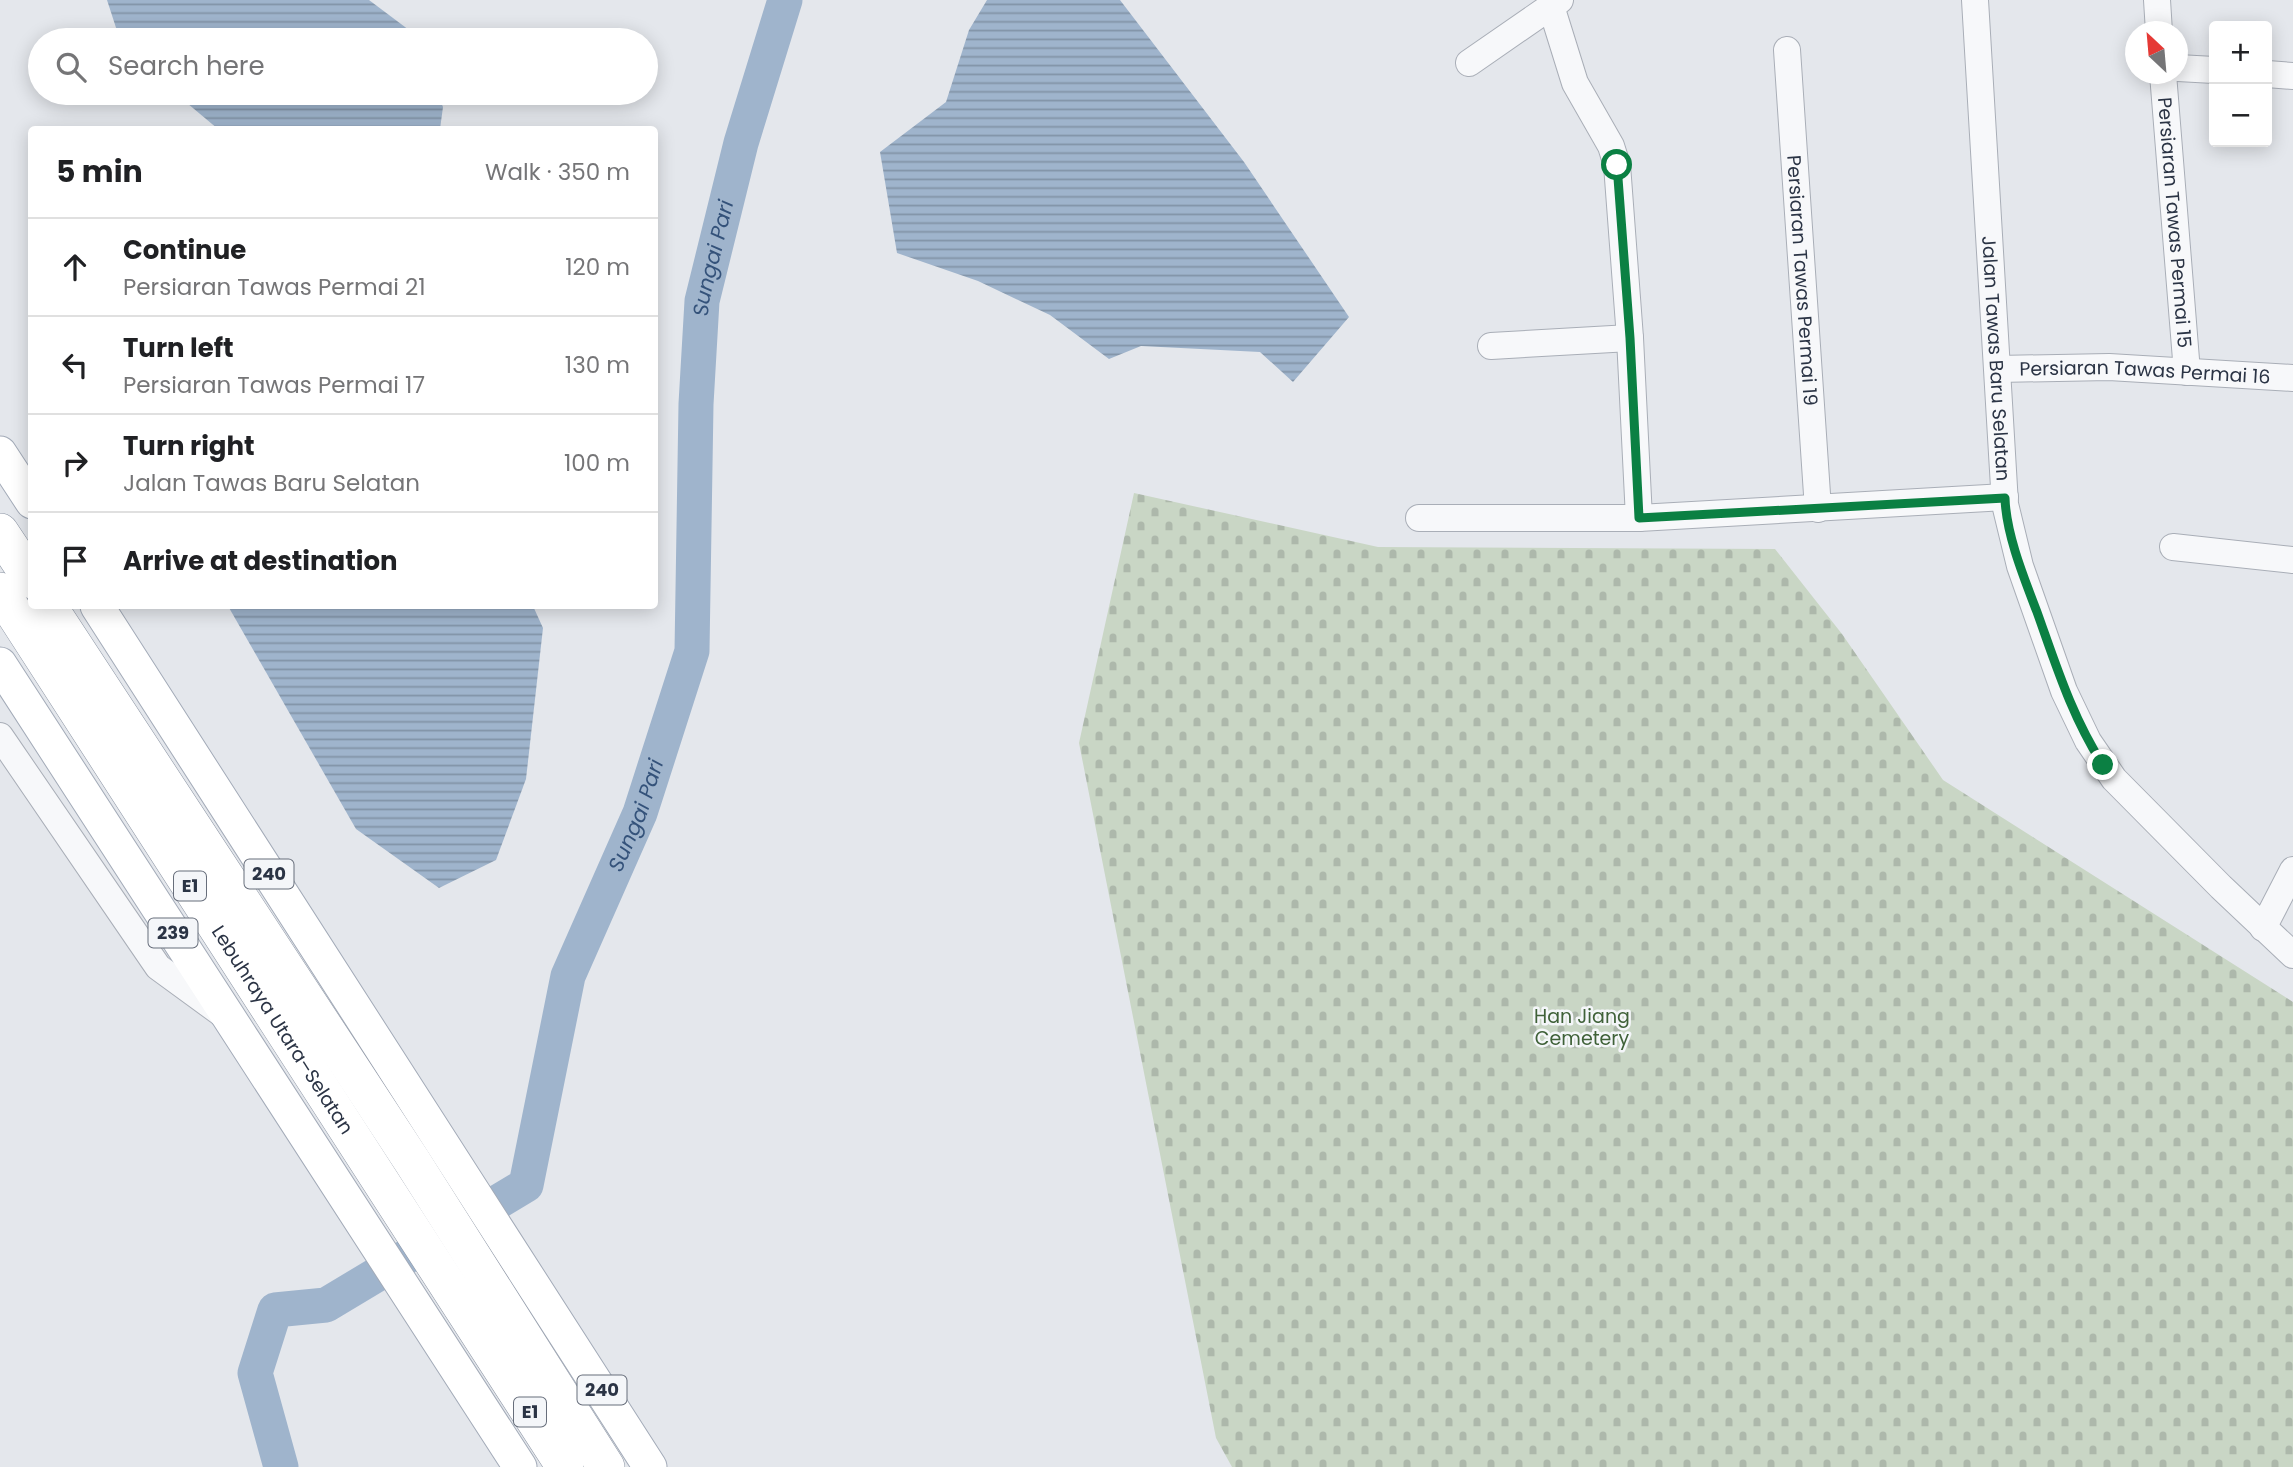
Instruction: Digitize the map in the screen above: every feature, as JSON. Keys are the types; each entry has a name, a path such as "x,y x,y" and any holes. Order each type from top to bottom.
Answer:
{"highway":[{"path":"0,532 28,574"},
{"name":"Lebuhraya Utara–Selatan","path":"0,591 565,1467"},
{"name":"Lebuhraya Utara–Selatan","path":"50,609 412,1161 606,1467"}],"main road":[{"path":"0,453 28,496"},
{"name":"240","path":"99,609 650,1467"},
{"name":"239","path":"0,664 520,1467"},
{"path":"0,702 57,785 122,853"}],"street":[{"name":"Jalan Tawas Baru Selatan","path":"1975,0 2005,498 2020,566 2064,691 2088,741 2114,779 2293,955"},
{"path":"2157,0 2158,21"},
{"path":"1469,63 1555,3 1562,47 1575,83 1605,135 1617,165 1630,338 1639,518"},
{"name":"Persiaran Tawas Permai 19","path":"1787,50 1818,509"},
{"path":"2188,69 2209,71"},
{"path":"2272,74 2293,76"},
{"name":"Persiaran Tawas Permai 15","path":"2164,84 2187,372"},
{"path":"1491,346 1630,338"},
{"name":"Persiaran Tawas Permai 16","path":"1998,369 2109,367 2293,378"},
{"path":"1419,518 1639,518 2005,498"},
{"path":"2173,547 2293,560"},
{"path":"0,736 158,967 228,1019"},
{"path":"2263,928 2293,870"}],"green space":[{"name":"Han Jiang Cemetery","path":"1134,493 1378,547 1775,549 1842,634 1943,780 2293,1002 2293,1467 1232,1467 1216,1438 1079,743"}],"water":[{"path":"107,0 369,0 406,28 116,28"},
{"path":"987,0 1120,0 1244,162 1349,317 1293,382 1260,352 1141,346 1109,359 1050,315 978,281 897,253 880,152 946,102 969,30"},
{"path":"189,105 443,107 440,126 214,126"},
{"path":"230,609 534,609 543,628 526,779 496,860 439,888 356,829"}],"waterway":[{"name":"Sungai Pari","path":"281,1467 255,1373 275,1310 326,1305 526,1185 568,976 640,813 692,651 696,404 702,301 741,143 785,0"}],"route":[{"path":"1617,165 1630,338 1639,518 2005,498 2020,566 2064,691 2103,765"}]}
